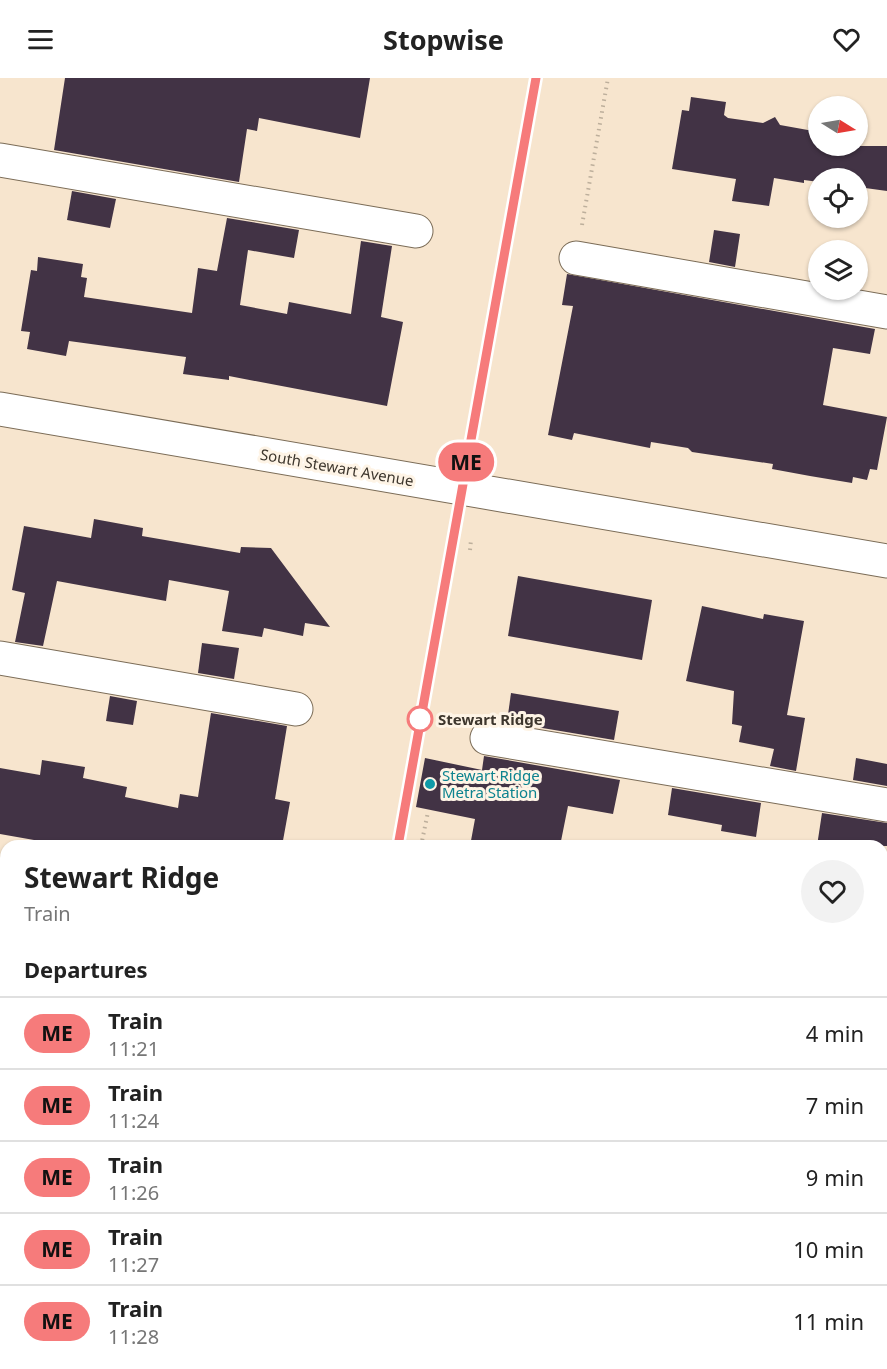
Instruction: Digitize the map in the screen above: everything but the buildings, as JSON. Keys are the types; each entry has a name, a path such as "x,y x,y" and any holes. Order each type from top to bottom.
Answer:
{"street":[{"path":"0,160 416,231"},
{"path":"576,258 887,312"},
{"name":"South Stewart Avenue","path":"0,410 887,561"},
{"path":"0,658 296,709"},
{"path":"487,738 887,805"}],"path":[{"path":"576,258 608,78"},
{"path":"470,550 471,540"},
{"path":"422,840 428,812"}],"railway":[{"path":"399,840 536,78"}],"train":[{"name":"ME","path":"399,840 536,78"}],"place":[{"name":"Stewart Ridge","path":"420,719"},
{"name":"Stewart Ridge Metra Station","path":"430,784"}]}
